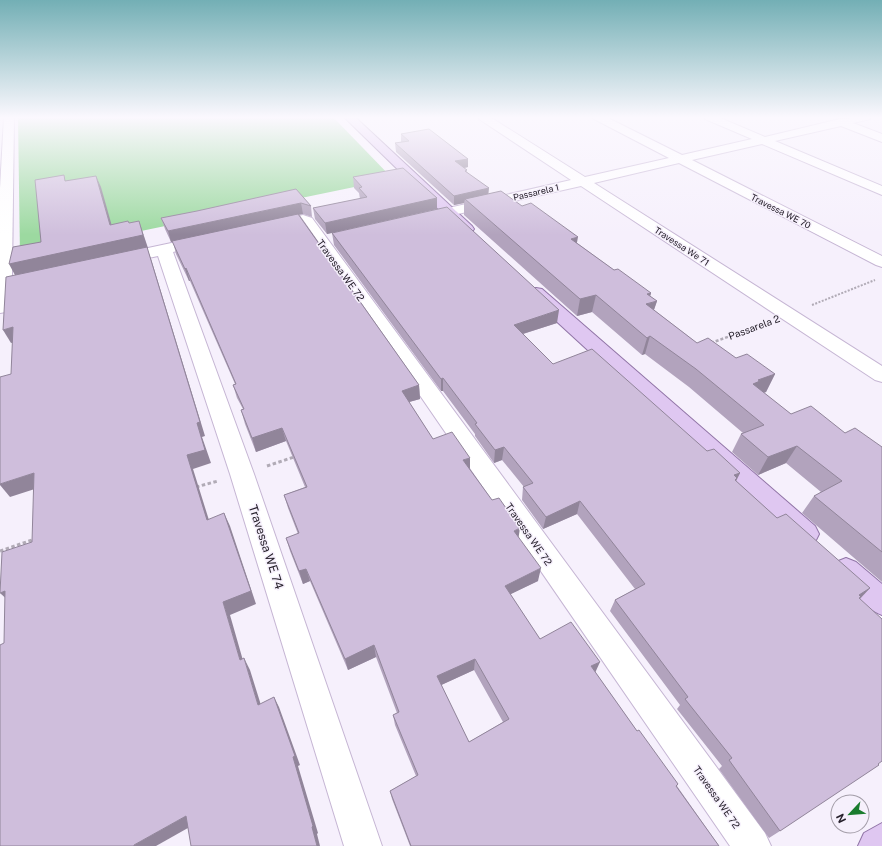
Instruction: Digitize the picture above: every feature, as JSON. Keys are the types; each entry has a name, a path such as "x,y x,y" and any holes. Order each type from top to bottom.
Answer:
{"main road":[{"path":"391,156 478,239"},
{"path":"525,282 817,543"},
{"path":"834,559 882,602"},
{"path":"877,846 882,842"}],"street":[{"path":"0,308 11,284 5,156"},
{"name":"Travessa We 71","path":"545,156 882,375"},
{"path":"676,156 681,159 692,156"},
{"path":"800,156 882,191"},
{"name":"Passarela 1","path":"411,221 681,159"},
{"name":"Travessa WE 70","path":"681,159 882,262"},
{"name":"Travessa WE 72","path":"257,229 304,219 328,240 752,846"},
{"path":"103,263 218,237"},
{"name":"Travessa WE 74","path":"164,249 242,474 364,846"}],"path":[{"name":"Passarela 2","path":"707,344 882,278"}],"green space":[{"path":"19,156 371,156 393,179 20,256"}],"building":[{"path":"410,156 465,156 468,159 455,161 467,170 465,171 489,188 454,196"},
{"path":"403,168 437,198 325,223 313,208 367,197 359,188 362,187 353,177"},
{"path":"64,175 65,181 96,176 110,225 128,221 129,223 139,221 143,235 9,264 13,247 41,242 35,180"},
{"path":"296,189 311,206 301,203 168,231 161,218 197,211"},
{"path":"501,191 522,206 531,203 578,237 571,239 614,270 618,269 651,293 647,294 657,301 646,304 697,343 708,338 736,358 747,354 775,374 758,380 760,381 753,384 791,414 811,406 845,433 855,428 882,447 882,552 814,496 842,481 797,446 768,457 741,434 764,425 696,369 650,336 647,338 596,295 580,299 465,199"},
{"path":"447,207 559,310 514,325 553,364 592,349 707,451 714,449 740,473 734,475 737,478 735,480 777,518 786,514 870,588 859,595 861,597 859,598 882,619 882,761 878,764 879,765 836,794 830,794 830,798 780,831 729,760 732,758 685,699 688,697 615,600 645,584 580,501 546,517 523,487 533,483 504,447 495,450 475,424 477,423 443,378 441,379 332,233"},
{"path":"298,214 419,385 402,391 433,439 452,432 470,458 463,460 492,500 499,498 520,528 514,531 541,568 505,586 540,639 571,622 600,662 591,666 637,731 639,730 678,784 676,786 719,846 411,846 390,791 418,775 393,715 399,712 374,645 345,659 306,569 299,571 286,538 299,533 284,495 307,487 282,428 252,438 241,410 244,409 233,385 236,384 186,268 185,269 172,241","holes":["475,659 509,719 469,742 437,676"]},
{"path":"147,247 200,422 197,423 205,450 187,455 207,520 224,513 251,591 223,602 240,660 244,658 258,705 274,697 295,756 293,757 313,826 317,846 191,846 186,816 134,846 0,846 0,645 4,643 5,591 0,593 2,552 32,542 34,473 0,484 0,377 11,374 13,327 3,330 6,277"}]}
